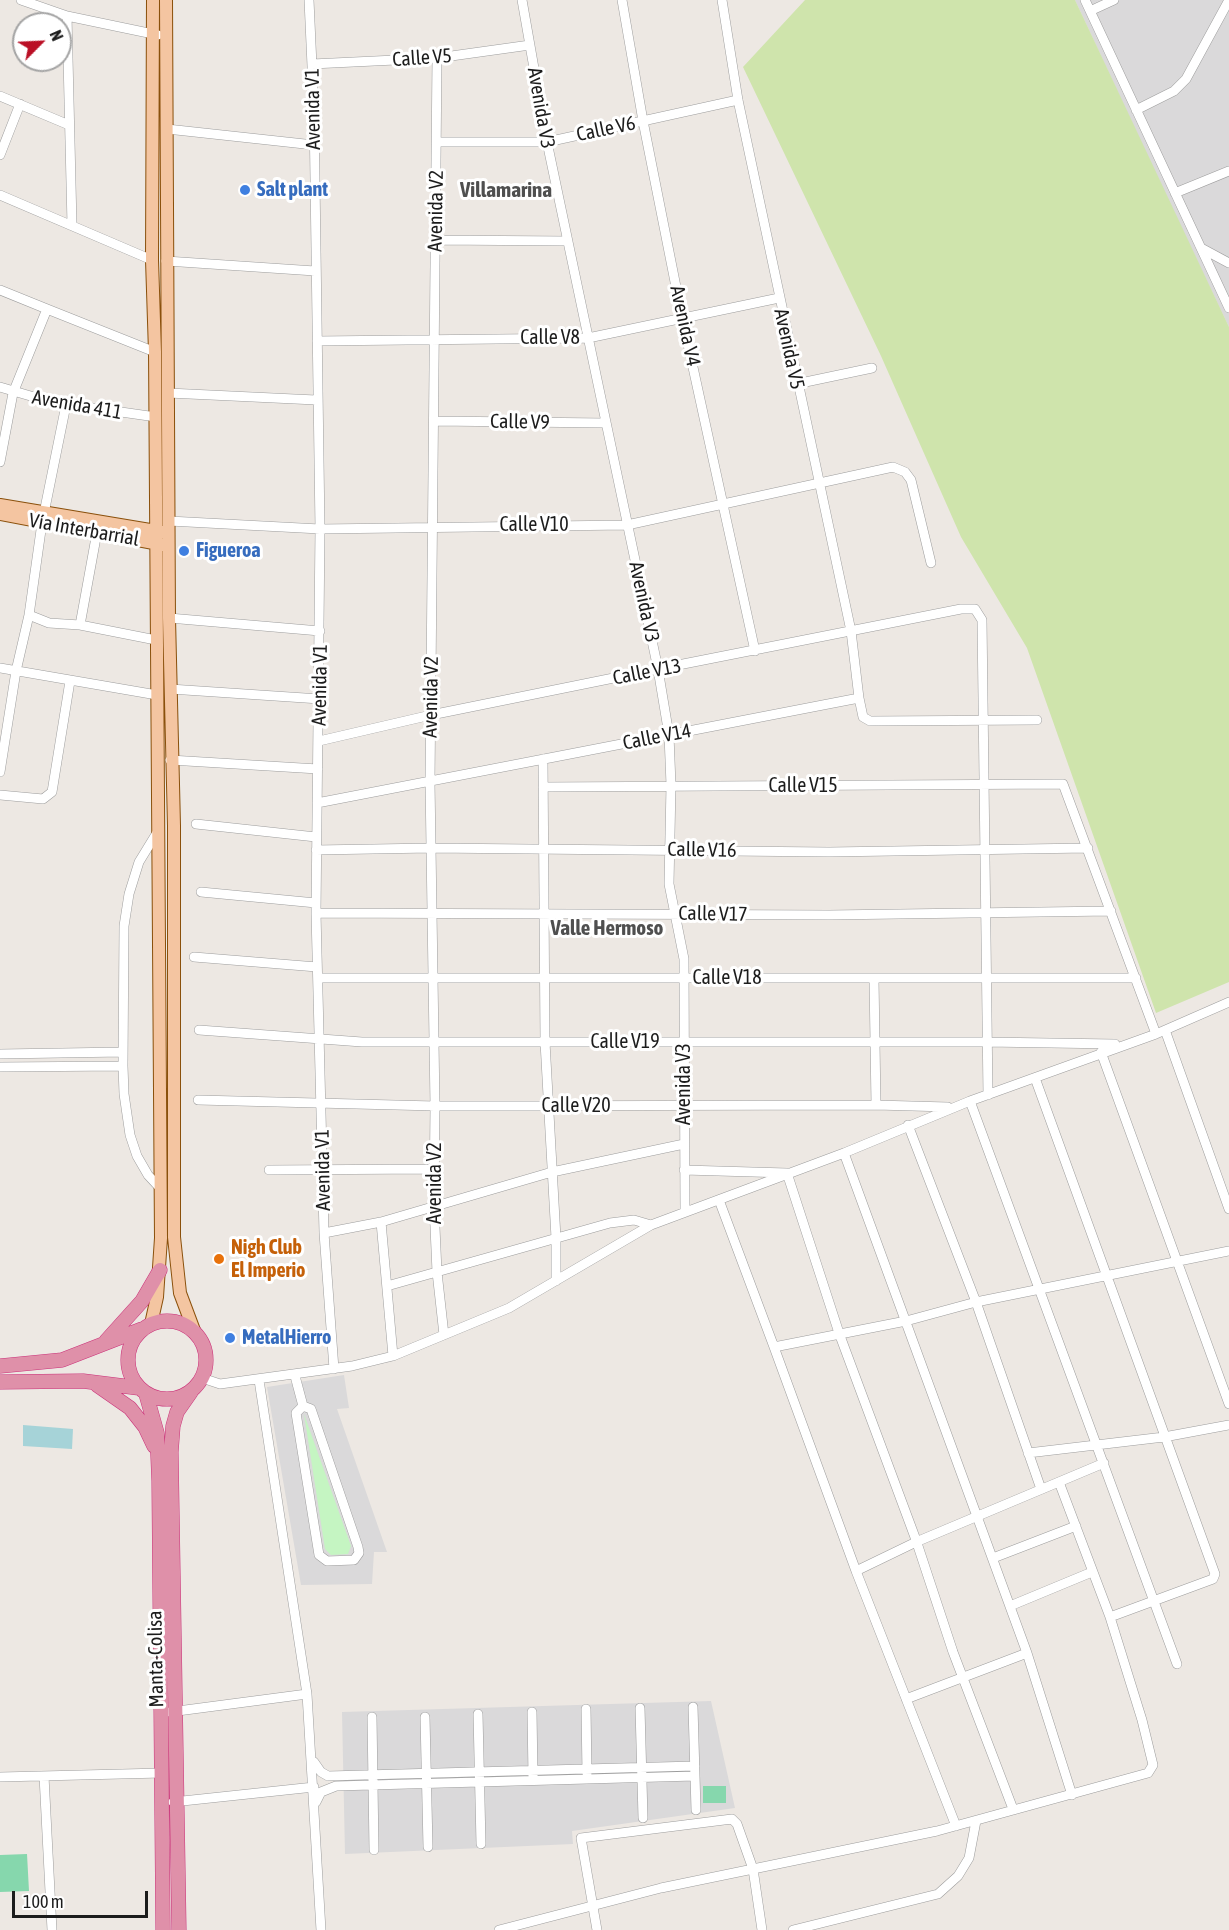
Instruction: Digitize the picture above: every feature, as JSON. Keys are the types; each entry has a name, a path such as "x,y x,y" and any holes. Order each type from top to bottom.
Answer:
{"highway":[{"path":"100,1347 132,1314 160,1270"},
{"path":"0,1366 62,1360 100,1347 148,1326 174,1322 195,1333 205,1349 206,1359 202,1378 191,1392 169,1400 143,1391 92,1382 0,1382"},
{"path":"143,1391 128,1368 128,1356 131,1345 148,1326"},
{"path":"92,1382 130,1408 145,1427 158,1452"},
{"name":"Manta-Colisa","path":"143,1391 154,1418 158,1452 163,1930"},
{"name":"Manta-Colisa","path":"179,1930 171,1452 172,1426 177,1412 191,1392"}],"main road":[{"path":"153,0 152,260 156,417 169,618 170,760 174,826 174,1253 182,1303 195,1333"},
{"path":"148,1326 160,1270 156,640 163,535 168,393 166,0"},
{"name":"Vía Interbarrial","path":"0,505 97,532 163,535"},
{"name":"Vía Interbarrial","path":"0,514 163,535"}],"street":[{"path":"21,0 56,12"},
{"name":"Avenida V1","path":"309,0 314,145 316,400 320,529 316,913 324,1233 334,1369"},
{"name":"Avenida V3","path":"522,0 547,142 658,669 669,735 671,784 669,884 682,942 684,978 685,1212"},
{"name":"Avenida V4","path":"622,0 643,121 682,317 755,651"},
{"name":"Avenida V5","path":"723,0 738,100 796,384 851,631 859,698"},
{"path":"1085,0 1229,308"},
{"path":"1090,11 1114,0"},
{"path":"1136,110 1174,91 1186,79 1229,0"},
{"path":"72,17 167,37"},
{"name":"Calle V5","path":"312,63 437,58 530,45"},
{"name":"Avenida V2","path":"437,58 434,338 435,526 430,782 435,1042 434,1205 437,1272 444,1335"},
{"path":"68,72 72,225"},
{"path":"0,96 69,125"},
{"name":"Calle V6","path":"437,142 547,142 738,100"},
{"path":"0,155 20,104"},
{"path":"167,129 314,145"},
{"path":"1175,193 1229,171"},
{"path":"0,195 152,260"},
{"path":"436,240 567,241"},
{"path":"1201,248 1229,263"},
{"path":"166,261 315,271"},
{"path":"0,290 155,352"},
{"name":"Calle V8","path":"317,341 588,338 779,298"},
{"path":"0,462 13,393 46,309"},
{"path":"796,384 872,368"},
{"name":"Avenida 411","path":"0,387 13,393 66,405 156,417"},
{"path":"168,393 316,400"},
{"path":"0,772 16,671 66,405"},
{"name":"Calle V9","path":"435,422 605,423"},
{"name":"Calle V10","path":"163,535 435,526 627,525 893,467 905,471 911,480 931,562"},
{"path":"80,625 97,532"},
{"name":"Calle V13","path":"319,741 431,715 961,609 975,609 982,620 983,720"},
{"path":"28,615 49,623 80,625 156,640"},
{"path":"169,618 320,631"},
{"path":"0,668 157,694"},
{"path":"0,795 43,799 52,792 70,681"},
{"path":"170,689 320,699"},
{"path":"859,698 863,717 870,721 1037,720"},
{"name":"Calle V14","path":"317,803 859,698"},
{"path":"983,720 988,1095"},
{"path":"543,759 545,1042 556,1238 556,1281"},
{"path":"170,760 318,769"},
{"name":"Calle V15","path":"543,787 671,784 1064,784 1088,848"},
{"path":"196,824 316,837"},
{"path":"159,829 139,862 129,894 124,926 123,1066 130,1136 136,1156 160,1188"},
{"name":"Calle V16","path":"316,850 431,848 829,852 1088,848"},
{"path":"1088,848 1136,978 1161,1032 1229,1209"},
{"path":"201,892 316,903"},
{"name":"Calle V17","path":"316,913 985,914 1111,912"},
{"path":"194,957 317,967"},
{"name":"Calle V18","path":"318,978 1136,978"},
{"path":"874,979 876,1105"},
{"path":"202,1378 220,1384 295,1376 393,1356 509,1308 651,1225 844,1153 970,1101 1161,1032 1229,1002"},
{"name":"Calle V19","path":"199,1030 320,1039 435,1042 875,1041 1123,1044"},
{"path":"0,1054 123,1052"},
{"path":"1101,1052 1229,1404"},
{"path":"0,1067 123,1066"},
{"path":"1035,1078 1109,1276 1215,1574 1213,1579 1110,1617"},
{"name":"Calle V20","path":"198,1100 322,1105 955,1107"},
{"path":"970,1101 1177,1664"},
{"path":"908,1125 976,1302 1041,1489"},
{"path":"324,1233 381,1222 552,1172 684,1144"},
{"path":"844,1153 1027,1653 1072,1795"},
{"path":"268,1170 434,1169"},
{"path":"684,1170 787,1173"},
{"path":"787,1173 839,1333 916,1542 962,1677 1013,1809"},
{"path":"719,1200 856,1571 956,1826"},
{"path":"387,1286 610,1223 634,1220 651,1225"},
{"path":"381,1222 393,1356"},
{"path":"774,1347 906,1321 976,1302 1229,1251"},
{"path":"295,1376 303,1406"},
{"path":"260,1380 307,1694 321,1930"},
{"path":"303,1406 310,1409 358,1547 359,1553 354,1560 325,1561 319,1555 296,1413 303,1406"},
{"path":"1028,1453 1167,1436 1229,1425"},
{"path":"856,1571 916,1542 1104,1463"},
{"path":"499,1930 593,1905 956,1826 1013,1809 1137,1778 1148,1773 1153,1765 1110,1617 1059,1482"},
{"path":"993,1558 1076,1526"},
{"path":"1010,1606 1092,1572"},
{"path":"906,1699 1027,1653"},
{"path":"162,1713 307,1694"},
{"path":"693,1707 696,1810"},
{"path":"640,1708 643,1818"},
{"path":"586,1709 587,1773"},
{"path":"532,1712 533,1775"},
{"path":"478,1714 481,1844"},
{"path":"372,1717 374,1850"},
{"path":"425,1717 428,1847"},
{"path":"312,1757 325,1774 338,1780 695,1771"},
{"path":"0,1777 162,1773"},
{"path":"44,1776 52,1930"},
{"path":"315,1806 321,1792 338,1780"},
{"path":"163,1803 314,1787"},
{"path":"597,1930 581,1838 732,1819 737,1824 753,1869 762,1930"},
{"path":"793,1930 938,1894 958,1876 969,1858 976,1821"}],"shaded area":[{"path":"1075,0 1229,0 1229,327 1168,200"},
{"path":"344,1375 349,1408 337,1409 387,1552 374,1552 372,1584 301,1585 267,1387"},
{"path":"711,1701 735,1808 572,1831 573,1844 345,1854 342,1712"}],"green space":[{"path":"805,0 1075,0 1229,327 1229,982 1156,1013 1027,648 961,537 881,356 743,67"},
{"path":"304,1414 351,1546 348,1554 331,1555 325,1549"},
{"path":"703,1786 726,1786 726,1803 703,1803"},
{"path":"27,1854 29,1891 0,1892 0,1855"}],"water":[{"path":"23,1425 73,1429 72,1449 23,1446"}],"place":[{"name":"Salt plant","path":"245,190"},
{"name":"Figueroa","path":"184,551"},
{"name":"Nigh Club El Imperio","path":"219,1259"},
{"name":"MetalHierro","path":"230,1338"}],"district":[{"name":"Villamarina","path":"506,190"},
{"name":"Valle Hermoso","path":"607,928"}]}
